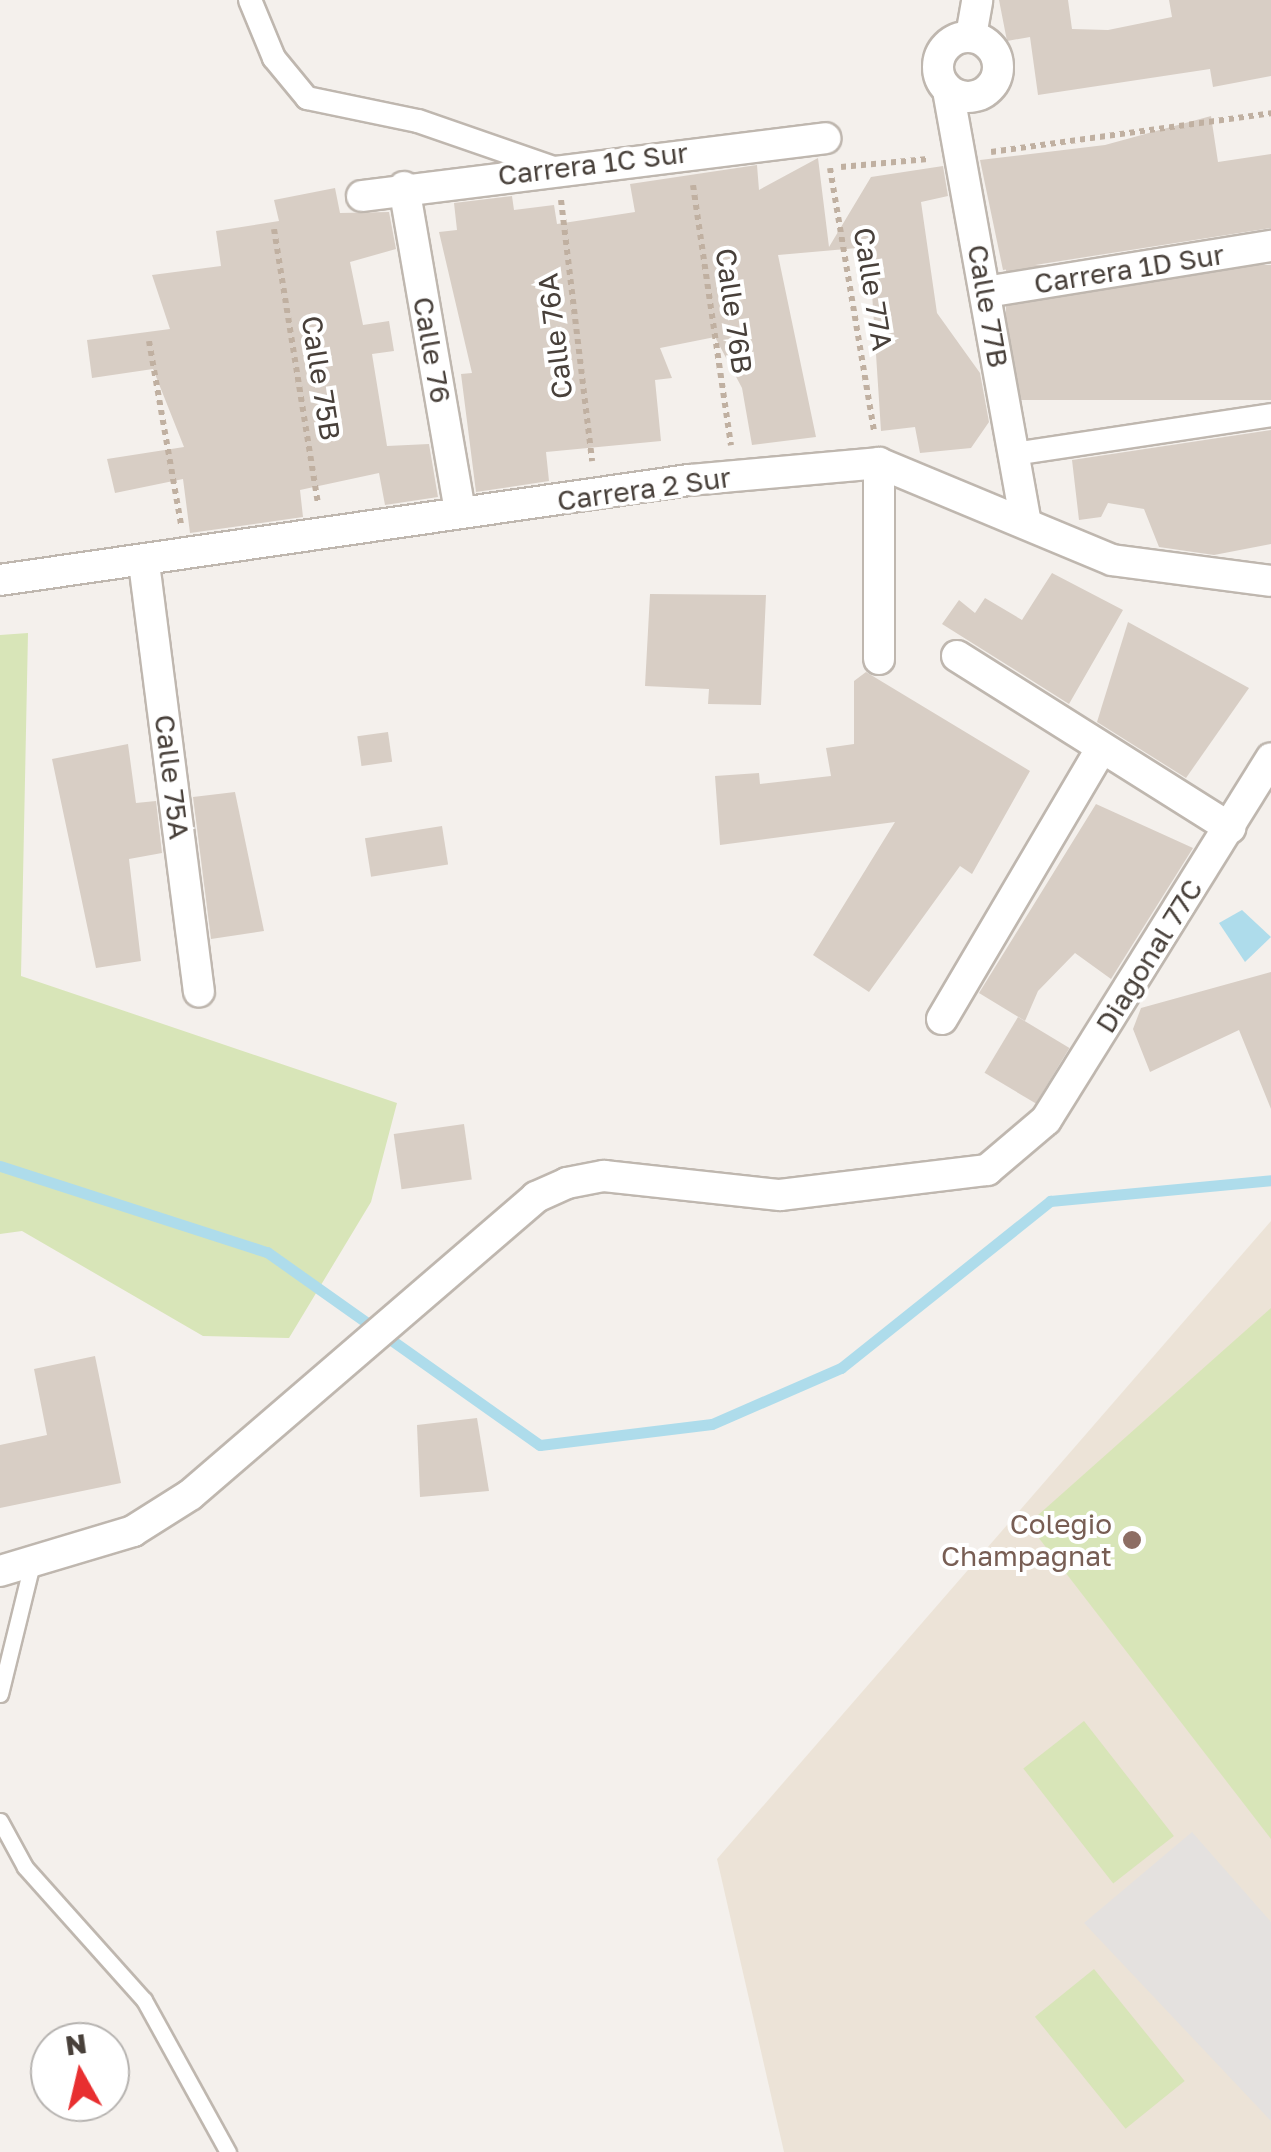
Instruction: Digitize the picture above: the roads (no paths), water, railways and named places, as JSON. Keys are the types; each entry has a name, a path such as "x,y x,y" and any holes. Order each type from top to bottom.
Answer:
{"street":[{"path":"250,0 274,58 307,98 418,121 557,169"},
{"path":"971,36 989,44 997,79 984,94 948,90 940,55 971,36 977,1"},
{"name":"Calle 77B","path":"948,90 1026,522"},
{"name":"Carrera 1C Sur","path":"362,196 688,152 829,161"},
{"name":"Calle 76","path":"404,188 460,512"},
{"name":"Carrera 1D Sur","path":"986,292 1271,246"},
{"path":"1014,454 1271,415"},
{"path":"879,463 879,659"},
{"name":"Carrera 2 Sur","path":"0,580 144,563 460,512 735,476 879,463 1112,560 1271,580"},
{"name":"Calle 75A","path":"144,563 199,992"},
{"path":"957,656 1230,828"},
{"path":"942,1019 1101,749"},
{"name":"Diagonal 77C","path":"32,1560 133,1531 342,1364 536,1197 566,1183 604,1176 780,1195 987,1170 1020,1148 1230,828 1271,758"},
{"path":"0,1571 32,1560"}],"lane":[{"path":"0,1694 32,1560"},
{"path":"0,1822 26,1867 144,2000 228,2152"}],"water":[{"path":"1242,910 1271,937 1245,962 1219,923"}],"waterway":[{"path":"0,1166 267,1252 540,1445 712,1424 841,1368 1050,1201 1271,1180"}],"place":[{"name":"Colegio Champagnat","path":"1132,1540"}]}
